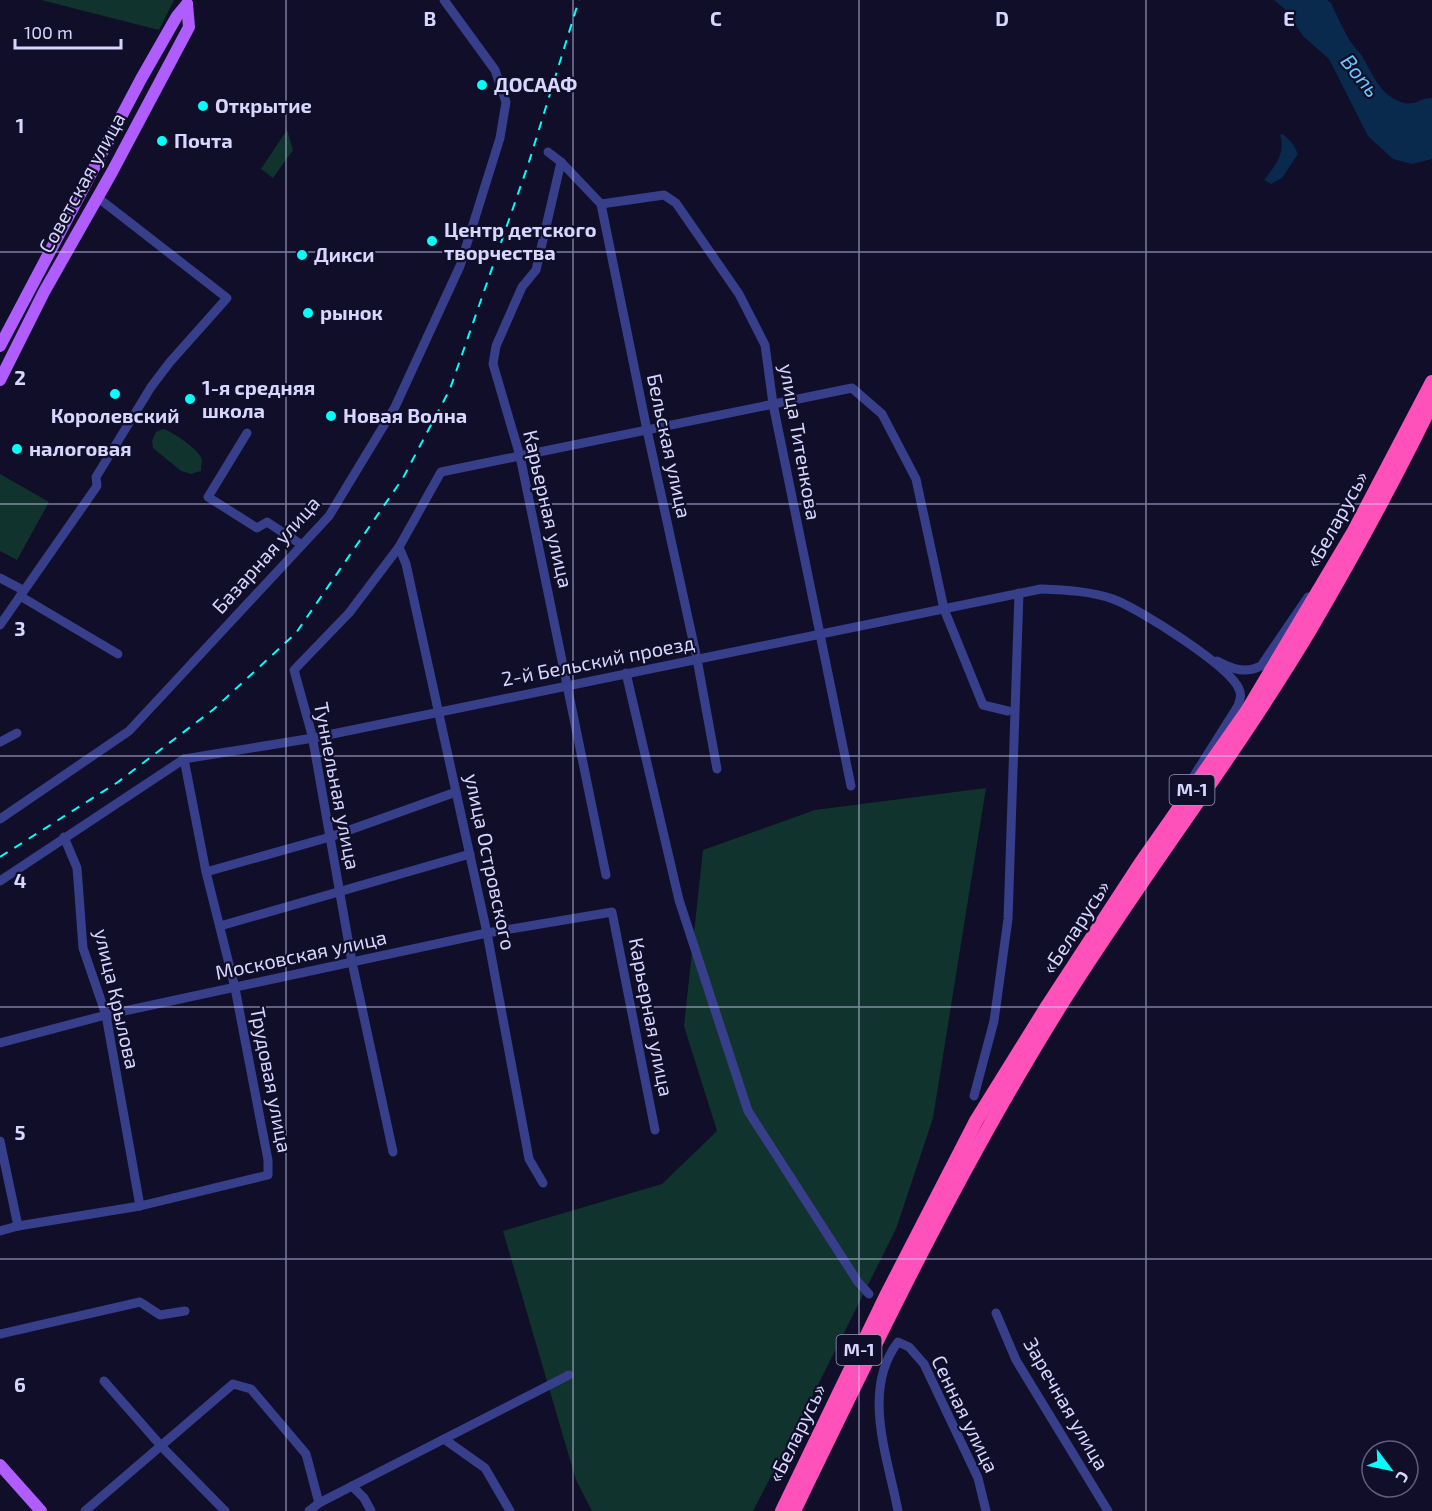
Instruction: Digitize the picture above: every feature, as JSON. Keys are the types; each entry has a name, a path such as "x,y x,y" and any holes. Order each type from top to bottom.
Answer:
{"highway":[{"name":"«Беларусь»","path":"782,1511 886,1296 976,1121 1140,864 1247,711 1354,531 1432,382"},
{"name":"«Беларусь»","path":"794,1511 950,1196 993,1117 1056,1013 1250,723 1309,630 1414,441 1432,403"}],"main road":[{"name":"Советская улица","path":"0,380 44,292 189,27 187,1"},
{"name":"Советская улица","path":"0,346 141,79 187,1"},
{"path":"0,1465 41,1511"}],"street":[{"name":"Базарная улица","path":"0,819 129,731 329,516 395,407 460,266 500,138 506,102 495,70 444,0"},
{"path":"548,152 561,162 601,204"},
{"name":"Карьерная улица","path":"561,162 536,270 522,287 496,346 493,364 520,456 606,875"},
{"name":"улица Титенкова","path":"601,204 664,195 676,203 739,294 765,345 773,404 851,786"},
{"path":"0,625 97,486 96,477 151,387 227,298 98,197"},
{"name":"Бельская улица","path":"601,204 697,659 717,769"},
{"path":"520,456 852,388 882,414 915,479 944,609 983,705 1008,711"},
{"path":"247,433 208,497 257,528 267,522 302,545"},
{"name":"Туннельная улица","path":"393,1152 352,962 313,738 294,670 349,613 399,547 441,472 520,456"},
{"path":"1202,653 1240,671 1253,670 1261,666 1354,531"},
{"name":"улица Островского","path":"399,547 406,564 487,933 529,1159 543,1183"},
{"path":"0,578 118,654"},
{"name":"2-й Бельский проезд","path":"184,759 313,738 1041,589 1090,593 1114,599 1139,612 1202,653"},
{"path":"974,1096 994,1021 1008,919 1019,593"},
{"path":"1140,864 1240,700 1240,690 1235,682 1202,653"},
{"path":"626,673 679,900 748,1111 868,1294"},
{"path":"0,742 18,733"},
{"path":"0,881 184,759"},
{"name":"Трудовая улица","path":"0,1231 140,1206 268,1175 268,1160 235,988 206,872 184,759"},
{"path":"206,872 330,837 456,792"},
{"name":"улица Крылова","path":"64,837 77,868 83,948 106,1015 140,1206"},
{"path":"220,926 470,854"},
{"name":"Карьерная улица","path":"612,912 655,1130"},
{"name":"Московская улица","path":"0,1043 106,1015 487,933 612,912"},
{"path":"0,1141 18,1226"},
{"path":"0,1334 141,1302 160,1315 185,1311"},
{"name":"Заречная улица","path":"996,1313 1016,1360 1108,1511"},
{"name":"Сенная улица","path":"898,1511 879,1416 881,1380 887,1356 898,1342 909,1347 924,1364 978,1478 986,1511"},
{"path":"309,1511 319,1503 569,1375"},
{"path":"104,1382 162,1447 225,1511"},
{"path":"86,1511 233,1384 251,1389 306,1454 319,1503"},
{"path":"444,1439 486,1468 510,1511"},
{"path":"352,1486 364,1498 371,1511"}],"green space":[{"path":"41,0 174,0 159,30"},
{"path":"287,130 293,150 273,178 261,169"},
{"path":"163,429 179,437 197,452 202,460 201,471 191,474 181,471 153,448 152,441 156,432"},
{"path":"0,474 49,502 17,560 0,551"},
{"path":"986,788 933,1118 896,1229 753,1511 592,1511 576,1480 503,1231 662,1184 717,1131 684,1026 703,850 815,810"}],"water":[{"name":"Вопь","path":"1274,0 1327,0 1331,3 1350,41 1362,56 1377,83 1387,94 1406,103 1432,98 1432,159 1412,164 1393,159 1368,136 1329,59 1303,36 1285,9"},
{"path":"1283,134 1293,144 1298,154 1282,178 1271,184 1264,180 1278,159 1282,148 1280,135"}],"railway":[{"path":"0,857 118,782 214,709 296,633 403,478 450,389 528,165 579,0"}],"place":[{"name":"ДОСААФ","path":"482,85"},
{"name":"Открытие","path":"203,106"},
{"name":"Почта","path":"162,141"},
{"name":"Центр детского творчества","path":"432,241"},
{"name":"Дикси","path":"302,255"},
{"name":"рынок","path":"308,313"},
{"name":"Королевский","path":"115,394"},
{"name":"1-я средняя школа","path":"190,399"},
{"name":"Новая Волна","path":"331,416"},
{"name":"налоговая","path":"17,449"}]}
